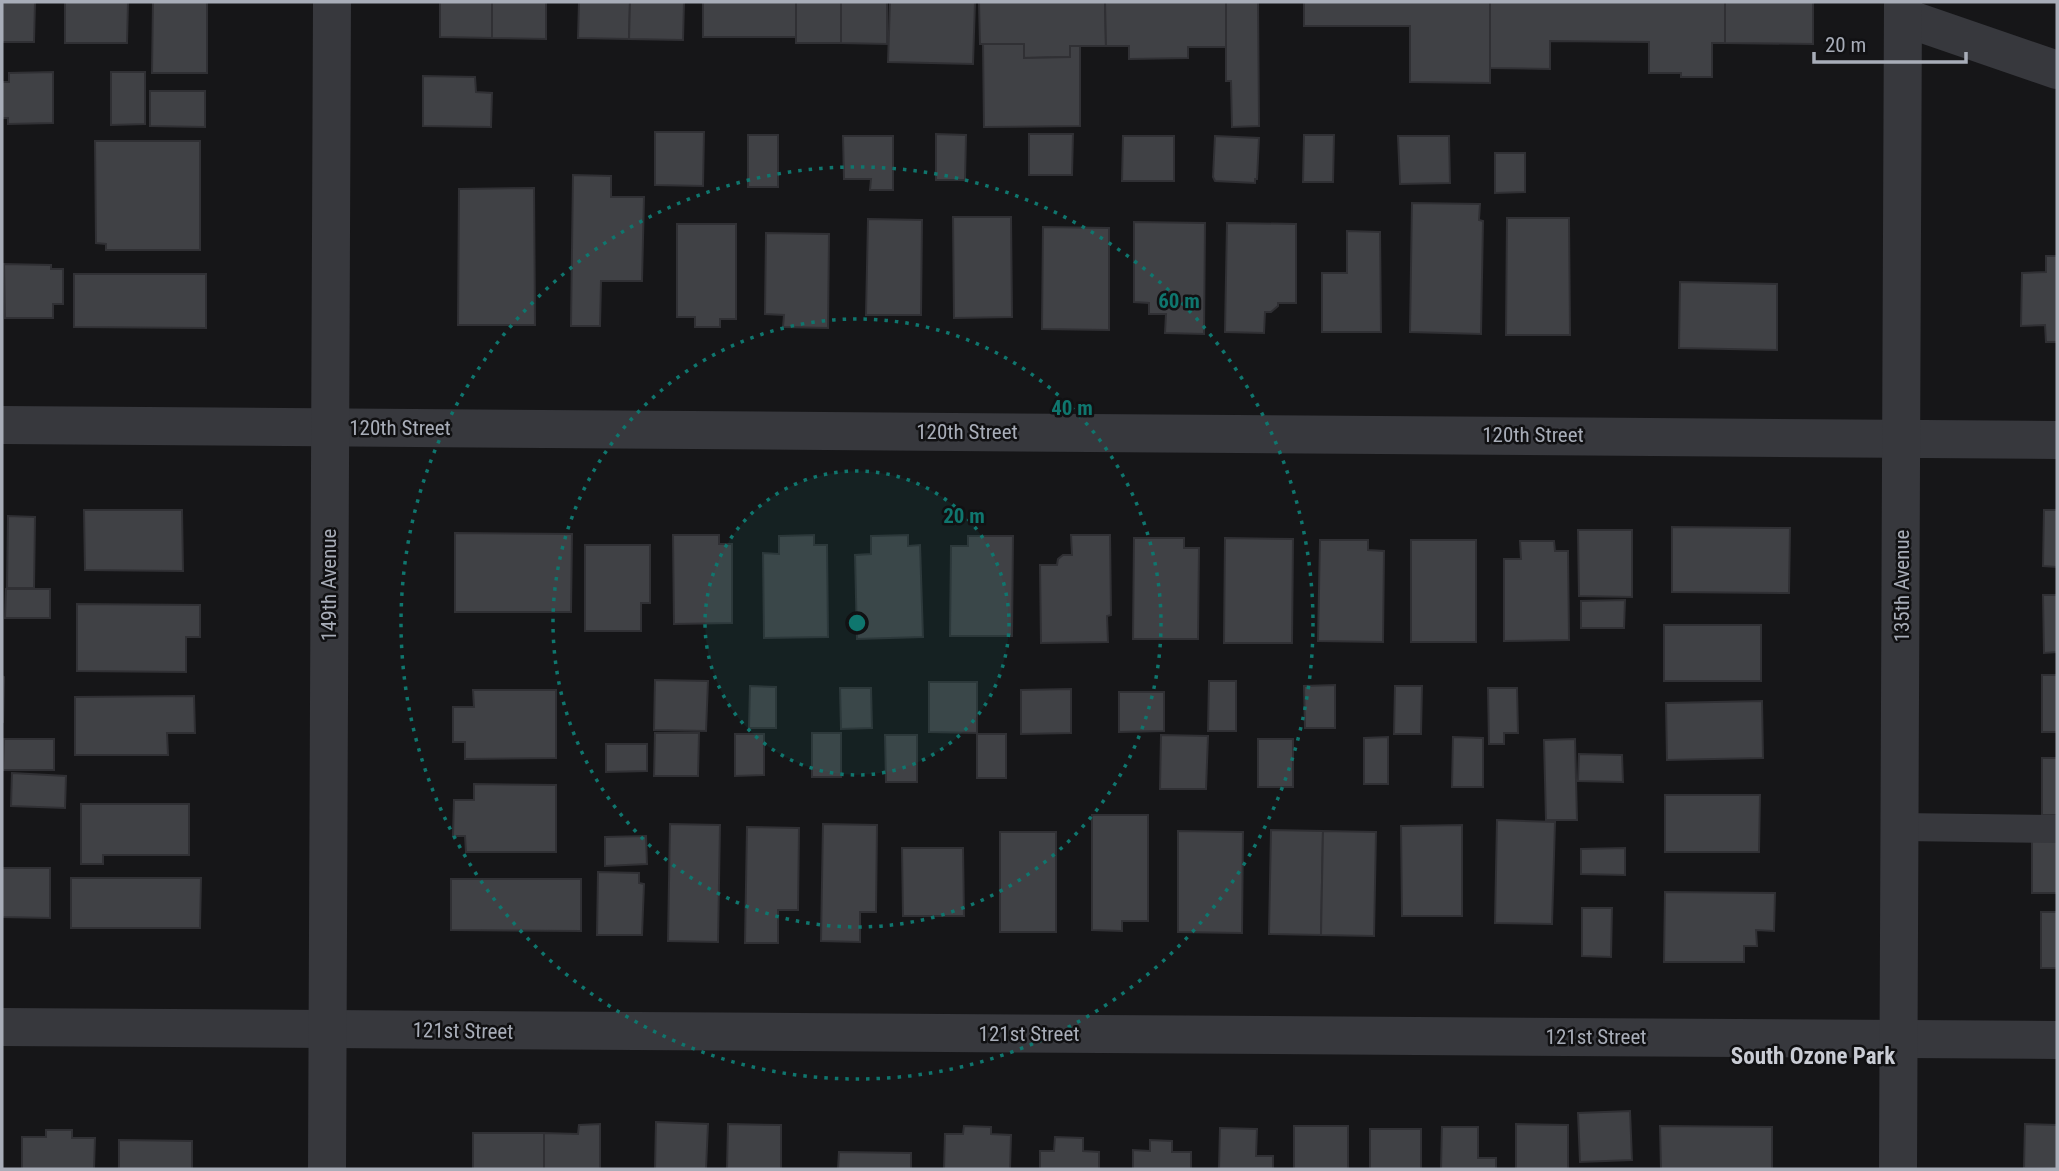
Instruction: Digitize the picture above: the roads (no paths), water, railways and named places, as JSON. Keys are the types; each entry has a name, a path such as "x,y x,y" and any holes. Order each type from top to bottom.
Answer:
{"street":[{"name":"149th Avenue","path":"327,1169 332,2"},
{"path":"1903,10 2057,70"},
{"name":"135th Avenue","path":"1898,1169 1903,10"},
{"name":"120th Street","path":"2,425 2057,440"},
{"name":"121st Street","path":"2,1027 2057,1040"}],"lane":[{"path":"1900,827 2057,829"}],"district":[{"name":"South Ozone Park","path":"1813,1056"}]}
